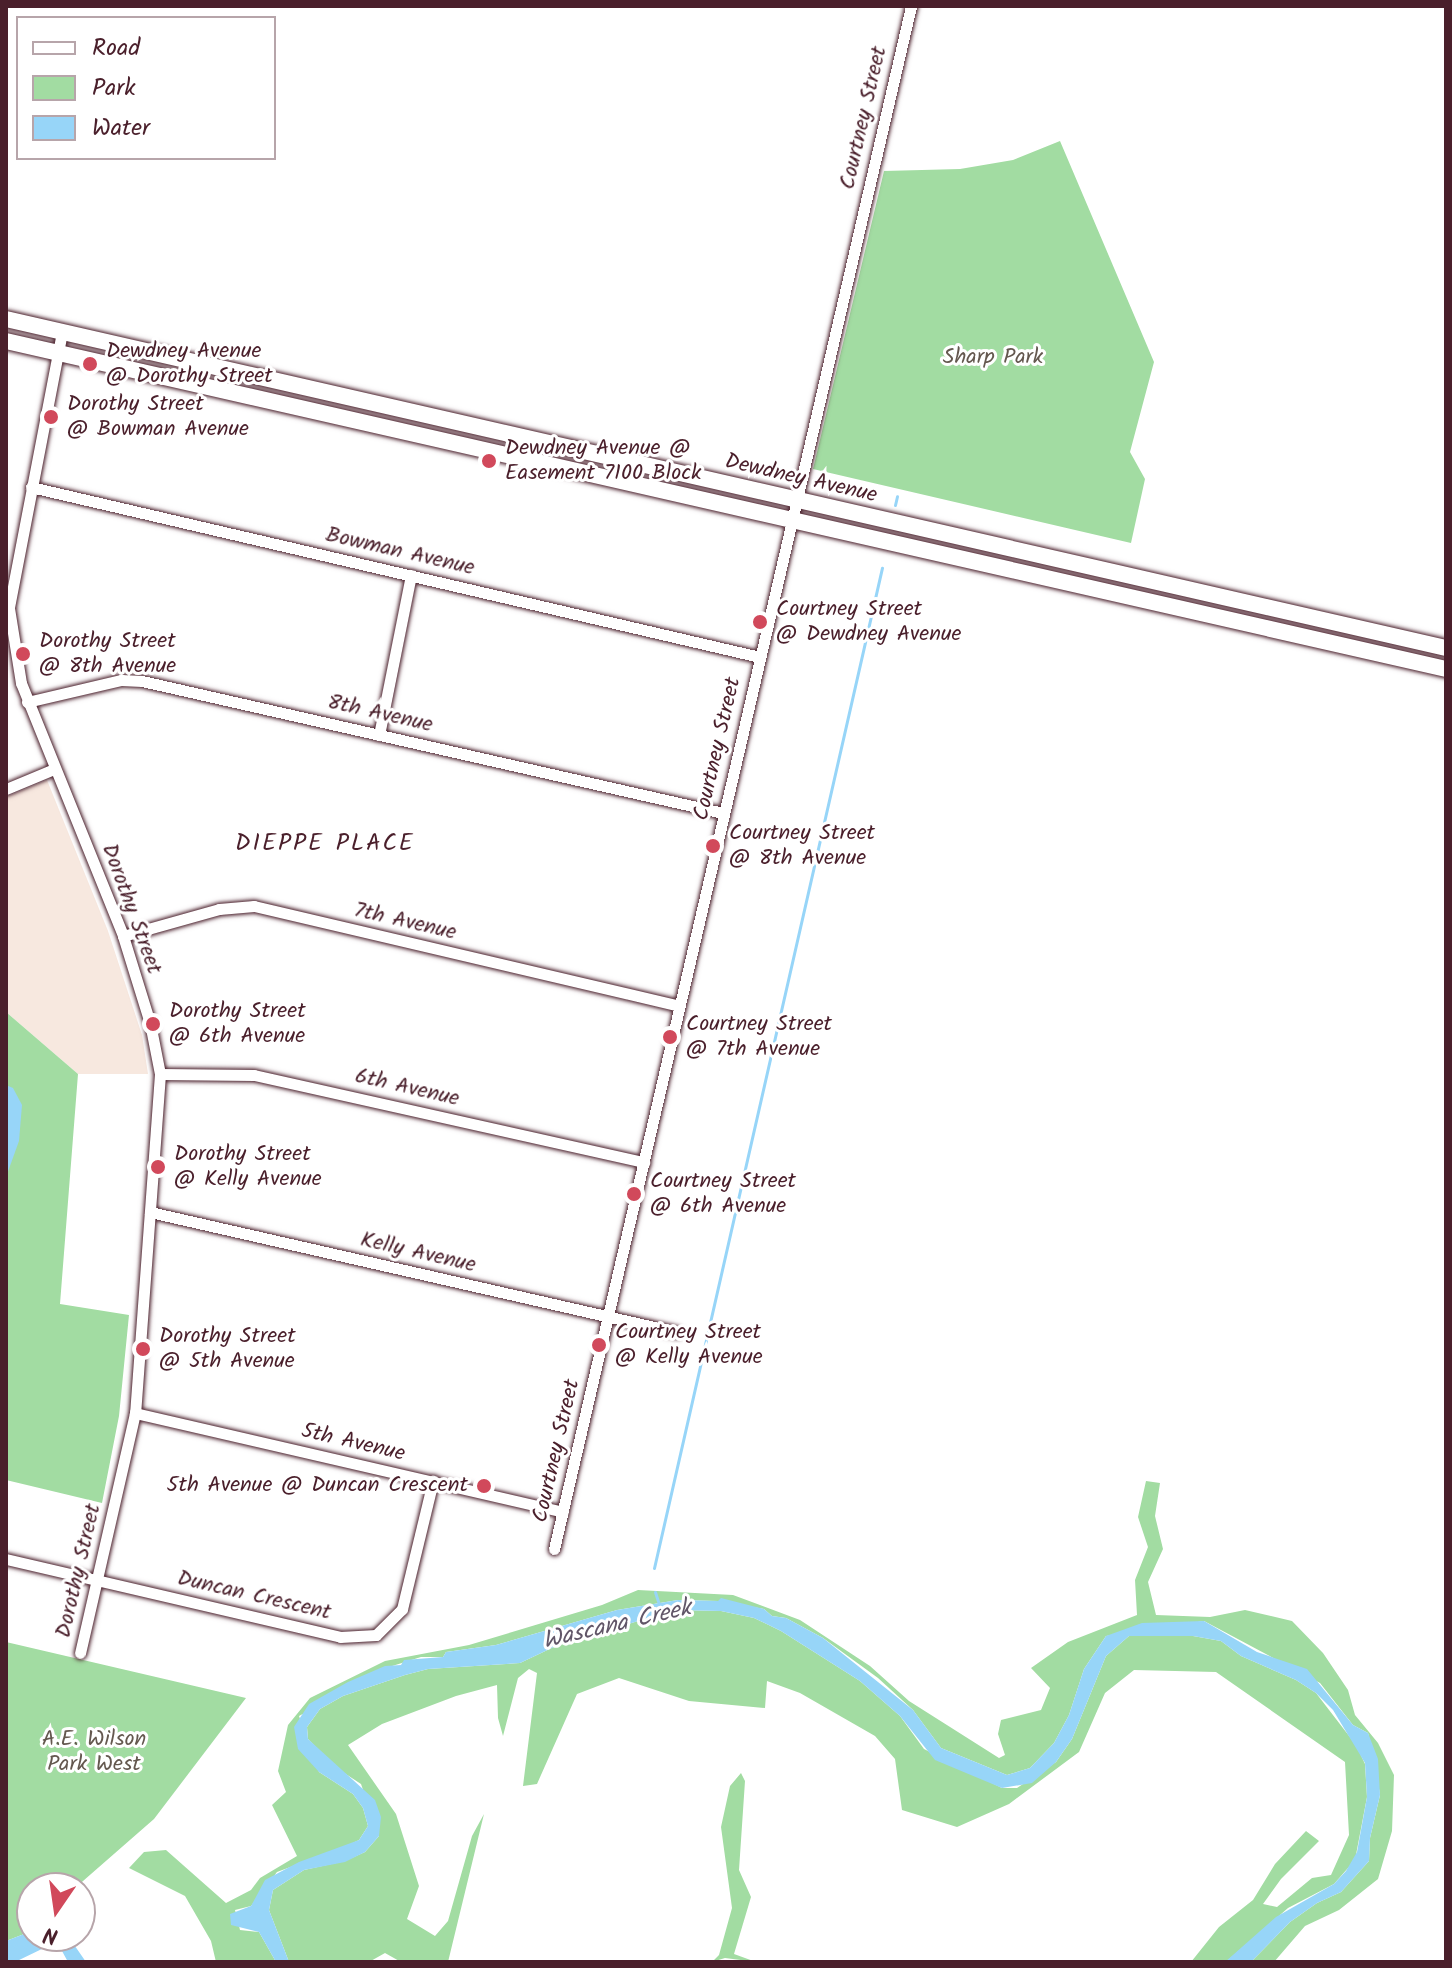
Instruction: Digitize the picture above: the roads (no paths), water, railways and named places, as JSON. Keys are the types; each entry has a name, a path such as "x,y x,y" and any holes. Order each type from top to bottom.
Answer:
{"main road":[{"name":"Dewdney Avenue","path":"6,319 1446,648"},
{"name":"Dewdney Avenue","path":"6,341 1446,669"}],"street":[{"name":"Courtney Street","path":"554,1549 911,6"},
{"name":"Dorothy Street","path":"62,332 8,608 27,702 123,936 150,1023 160,1074 135,1413 80,1653"},
{"name":"Bowman Avenue","path":"31,487 760,657"},
{"path":"379,735 411,575"},
{"name":"8th Avenue","path":"27,702 121,680 142,681 723,813"},
{"path":"6,789 54,769"},
{"name":"7th Avenue","path":"123,936 219,909 254,906 679,1006"},
{"name":"6th Avenue","path":"160,1074 254,1075 644,1162"},
{"name":"Kelly Avenue","path":"150,1212 676,1332"},
{"name":"5th Avenue","path":"135,1413 563,1512"},
{"name":"Duncan Crescent","path":"6,1559 340,1637 376,1635 402,1609 433,1481"}],"water":[{"path":"6,1085 13,1088 22,1105 19,1141 6,1177"},
{"name":"Wascana Creek","path":"721,1598 764,1609 772,1616 786,1618 823,1638 913,1710 941,1748 1007,1775 1030,1768 1054,1743 1069,1715 1084,1669 1106,1636 1142,1623 1204,1621 1257,1652 1307,1669 1353,1725 1368,1733 1378,1759 1380,1795 1370,1838 1369,1861 1341,1892 1317,1903 1290,1922 1251,1962 1225,1962 1276,1917 1334,1884 1346,1871 1357,1852 1367,1797 1365,1763 1333,1710 1316,1693 1296,1680 1241,1656 1221,1641 1193,1636 1129,1636 1106,1656 1072,1739 1056,1762 1032,1783 1002,1788 935,1760 900,1716 860,1681 781,1631 754,1618 721,1611 675,1610 558,1645 520,1663 428,1669 405,1675 343,1696 320,1709 307,1727 308,1739 375,1800 381,1817 379,1836 365,1852 345,1862 304,1870 273,1890 269,1910 289,1962 276,1962 259,1932 231,1925 230,1914 251,1906 265,1880 299,1862 359,1840 368,1826 363,1808 353,1794 319,1772 298,1749 294,1727 309,1704 348,1682 385,1666 401,1665 404,1660 443,1657 446,1652 496,1645 617,1610 678,1600 718,1601"},
{"path":"16,1937 16,1952 36,1952 15,1962 6,1962 6,1941"},
{"path":"63,1952 79,1952 86,1962 68,1962"}],"waterway":[{"path":"895,505 897,496"},
{"path":"654,1568 882,568"},
{"name":"Wascana Creek","path":"655,1592 659,1604"}],"place":[{"name":"Dewdney Avenue @ Dorothy Street","path":"90,364"},
{"name":"Dorothy Street @ Bowman Avenue","path":"51,417"},
{"name":"Dewdney Avenue @ Easement 7100 Block","path":"489,461"},
{"name":"Courtney Street @ Dewdney Avenue","path":"760,622"},
{"name":"Dorothy Street @ 8th Avenue","path":"23,654"},
{"name":"Courtney Street @ 8th Avenue","path":"713,846"},
{"name":"Dorothy Street @ 6th Avenue","path":"153,1024"},
{"name":"Courtney Street @ 7th Avenue","path":"670,1037"},
{"name":"Dorothy Street @ Kelly Avenue","path":"158,1167"},
{"name":"Courtney Street @ 6th Avenue","path":"634,1194"},
{"name":"Courtney Street @ Kelly Avenue","path":"599,1345"},
{"name":"Dorothy Street @ 5th Avenue","path":"143,1349"},
{"name":"5th Avenue @ Duncan Crescent","path":"484,1486"}],"district":[{"name":"DIEPPE PLACE","path":"325,844"}],"park label":[{"name":"Sharp Park","path":"993,358"},
{"name":"A.E. Wilson Park West","path":"94,1752"}]}
